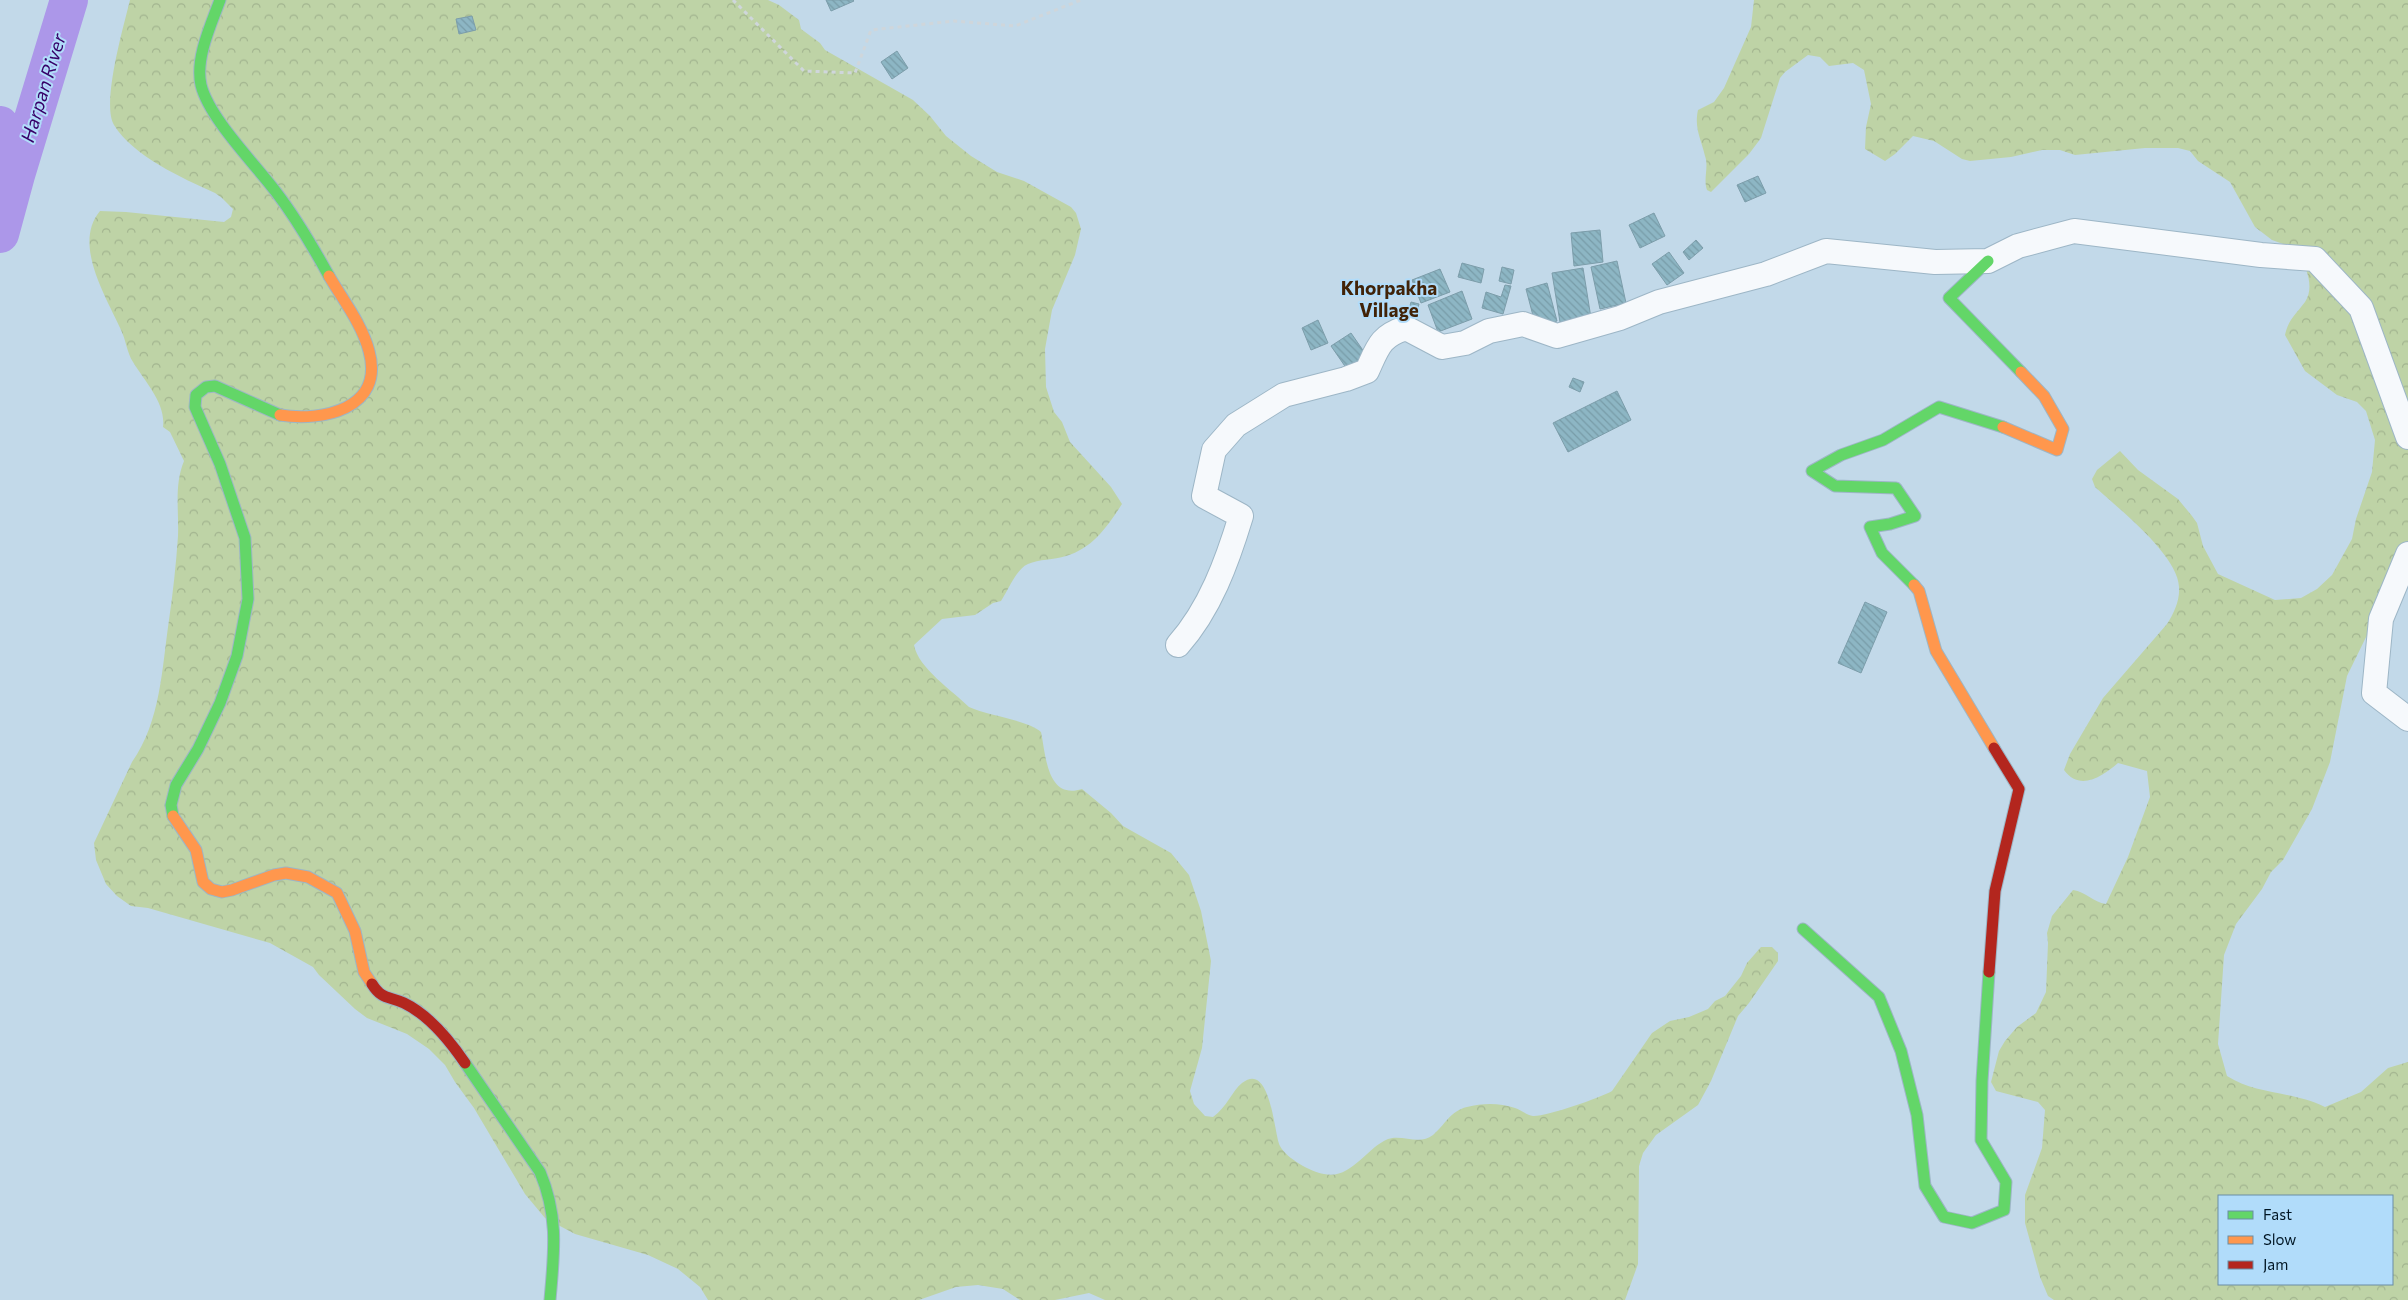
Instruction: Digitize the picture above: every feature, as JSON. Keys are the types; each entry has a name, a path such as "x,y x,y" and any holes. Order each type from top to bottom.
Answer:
{"street":[{"path":"220,0 203,51 201,85 221,122 269,183 306,236 361,332 371,359 369,381 362,394 353,404 333,415 304,417 271,413 214,386 204,387 196,395 195,407 220,464 245,538 248,599 237,656 220,704 198,749 176,785 171,805 173,816 196,850 202,882 211,889 222,892 232,890 274,875 286,873 308,877 337,893 355,932 364,972 374,989 383,997 404,1003 433,1024 458,1052 540,1172 550,1192 556,1221 550,1300"},
{"path":"1803,929 1880,997 1901,1051 1917,1115 1925,1186 1944,1217 1972,1223 2004,1210 2006,1182 1981,1140 1982,1081 1995,891 2019,789 1936,651 1919,591 1882,554 1870,528 1915,516 1896,488 1835,486 1812,471 1841,455 1883,440 1939,408 2015,431 2056,450 2063,429 2044,396 1949,298 1988,260 2018,246 2074,231 2261,255 2315,259 2361,308 2408,437"},
{"path":"1178,645 1188,634 1224,570 1241,516 1204,496 1214,450 1236,425 1284,395 1346,379 1368,371 1376,352 1389,334 1406,328 1442,347 1465,343 1489,331 1523,324 1557,336 1620,318 1659,302 1766,274 1826,251 1935,262 1988,260"},
{"path":"2408,554 2381,619 2374,693 2408,719"}],"path":[{"path":"733,0 804,71 855,73 871,30 954,21 1015,26 1080,0"}],"green space":[{"path":"130,0 768,0 779,5 799,20 801,29 820,43 825,50 913,100 930,116 946,136 971,156 997,172 1024,181 1071,207 1076,213 1081,229 1075,255 1052,310 1045,349 1046,387 1054,412 1062,422 1070,442 1111,487 1122,504 1105,528 1084,548 1066,556 1028,564 1016,575 1001,601 993,603 975,615 942,619 914,645 917,654 929,671 969,707 1027,724 1041,732 1050,774 1055,782 1062,788 1070,791 1082,789 1111,813 1123,826 1171,853 1189,875 1201,911 1211,961 1202,1048 1190,1091 1194,1104 1205,1116 1213,1117 1222,1109 1242,1083 1252,1079 1259,1082 1270,1102 1278,1139 1283,1151 1293,1160 1319,1173 1334,1175 1342,1172 1388,1139 1422,1140 1428,1138 1452,1115 1467,1107 1497,1104 1515,1108 1533,1116 1539,1116 1612,1091 1652,1033 1670,1021 1689,1017 1708,1009 1715,1001 1725,996 1741,976 1747,963 1761,947 1772,947 1778,953 1778,961 1738,1016 1711,1081 1698,1105 1656,1135 1643,1153 1639,1166 1638,1264 1625,1300 1105,1300 1089,1293 1055,1300 1020,1300 1003,1289 978,1285 956,1287 919,1300 708,1300 700,1287 678,1269 648,1255 575,1234 545,1218 525,1194 474,1108 445,1065 429,1049 407,1034 367,1018 319,975 313,967 270,943 148,908 131,906 117,896 106,884 96,860 94,843 132,762 142,746 155,711 162,675 173,589 178,536 178,489 184,461 170,432 163,427 163,418 158,401 129,355 123,334 101,287 91,255 90,239 92,224 100,211 224,222 231,217 233,209 215,193 159,165 133,147 114,125 110,100 112,83"},
{"path":"1754,0 2408,0 2408,580 2369,631 2347,676 2330,762 2312,809 2283,860 2271,872 2262,889 2236,924 2224,955 2218,1044 2227,1076 2250,1087 2300,1098 2325,1107 2361,1092 2388,1068 2408,1062 2408,1300 2054,1300 2048,1296 2040,1277 2025,1223 2025,1195 2042,1148 2045,1110 2038,1102 1996,1091 1991,1082 1999,1051 2005,1041 2017,1027 2036,1013 2046,992 2047,933 2052,916 2073,890 2106,904 2128,857 2150,797 2147,771 2118,763 2099,777 2084,781 2070,777 2064,770 2070,754 2103,698 2167,624 2179,597 2176,574 2169,561 2131,519 2095,487 2092,479 2097,470 2120,451 2138,470 2178,499 2192,516 2197,523 2203,546 2218,574 2275,600 2301,598 2317,589 2332,575 2352,539 2356,519 2372,472 2375,440 2366,411 2357,402 2337,395 2305,371 2285,335 2290,321 2305,302 2309,289 2308,275 2297,249 2272,240 2255,227 2230,182 2198,161 2190,151 2178,148 2145,148 2075,155 2060,150 2042,150 2011,157 1970,161 1962,159 1934,141 1913,136 1885,161 1865,149 1866,127 1871,104 1864,70 1853,63 1829,66 1820,57 1808,55 1780,78 1761,138 1749,154 1711,192 1707,190 1706,186 1706,160 1697,128 1697,116 1698,110 1714,102 1724,88 1751,27"}],"building":[{"path":"826,0 853,0 854,1 831,11"},
{"path":"472,16 476,30 459,34 456,19"},
{"path":"897,51 908,68 892,79 881,62"},
{"path":"1758,176 1766,193 1745,202 1737,185"},
{"path":"1654,213 1665,236 1640,248 1629,225"},
{"path":"1600,230 1603,262 1574,266 1571,233"},
{"path":"1696,240 1703,248 1689,260 1683,252"},
{"path":"1669,252 1684,273 1667,285 1652,264"},
{"path":"1617,261 1626,303 1600,309 1591,267"},
{"path":"1462,263 1484,269 1481,283 1458,277"},
{"path":"1502,267 1514,270 1511,284 1499,281"},
{"path":"1583,268 1591,318 1560,322 1552,273"},
{"path":"1440,269 1450,292 1421,303 1412,280"},
{"path":"1547,283 1557,321 1536,327 1526,289"},
{"path":"1505,285 1511,286 1503,314 1482,308 1486,292 1501,297"},
{"path":"1462,291 1472,319 1438,332 1428,305"},
{"path":"1411,302 1419,304 1414,323 1406,320"},
{"path":"1318,320 1328,343 1311,350 1302,328"},
{"path":"1351,333 1369,359 1349,372 1331,346"},
{"path":"1573,378 1584,382 1580,392 1569,387"},
{"path":"1617,391 1631,420 1568,452 1553,423"},
{"path":"1865,602 1887,612 1861,673 1838,663"}],"waterway":[{"name":"Harpan River","path":"0,191 16,175 69,0"},
{"path":"0,125 16,175 0,234"}],"traffic: fast":[{"path":"220,0 208,31 200,64 201,85 206,98 223,126 290,212 329,276"},
{"path":"1988,261 1949,298 2021,372"},
{"path":"173,816 171,805 176,785 198,749 220,703 237,656 248,599 245,538 220,464 195,407 196,395 206,387 215,386 280,415"},
{"path":"1914,585 1882,553 1870,527 1890,524 1915,516 1896,488 1835,486 1812,471 1841,455 1883,440 1939,407 2003,427"},
{"path":"1803,929 1879,997 1901,1051 1917,1115 1925,1186 1944,1217 1972,1223 2004,1210 2006,1182 1981,1140 1982,1081 1989,972"},
{"path":"465,1063 540,1172 546,1188 553,1220 554,1235 550,1300"}],"traffic: slow":[{"path":"280,415 297,417 331,413 359,399 368,386 371,371 366,341 357,322 329,276"},
{"path":"2003,427 2057,450 2063,429 2044,396 2021,372"},
{"path":"1914,585 1919,591 1936,651 1994,748"},
{"path":"173,816 196,850 203,882 211,889 222,892 232,890 274,875 286,873 308,877 337,893 355,931 364,972 372,984"}],"traffic: jam":[{"path":"1989,972 1995,891 2019,789 1994,748"},
{"path":"372,984 379,993 404,1003 422,1014 446,1038 465,1063"}],"district":[{"name":"Khorpakha Village","path":"1389,299"}]}
